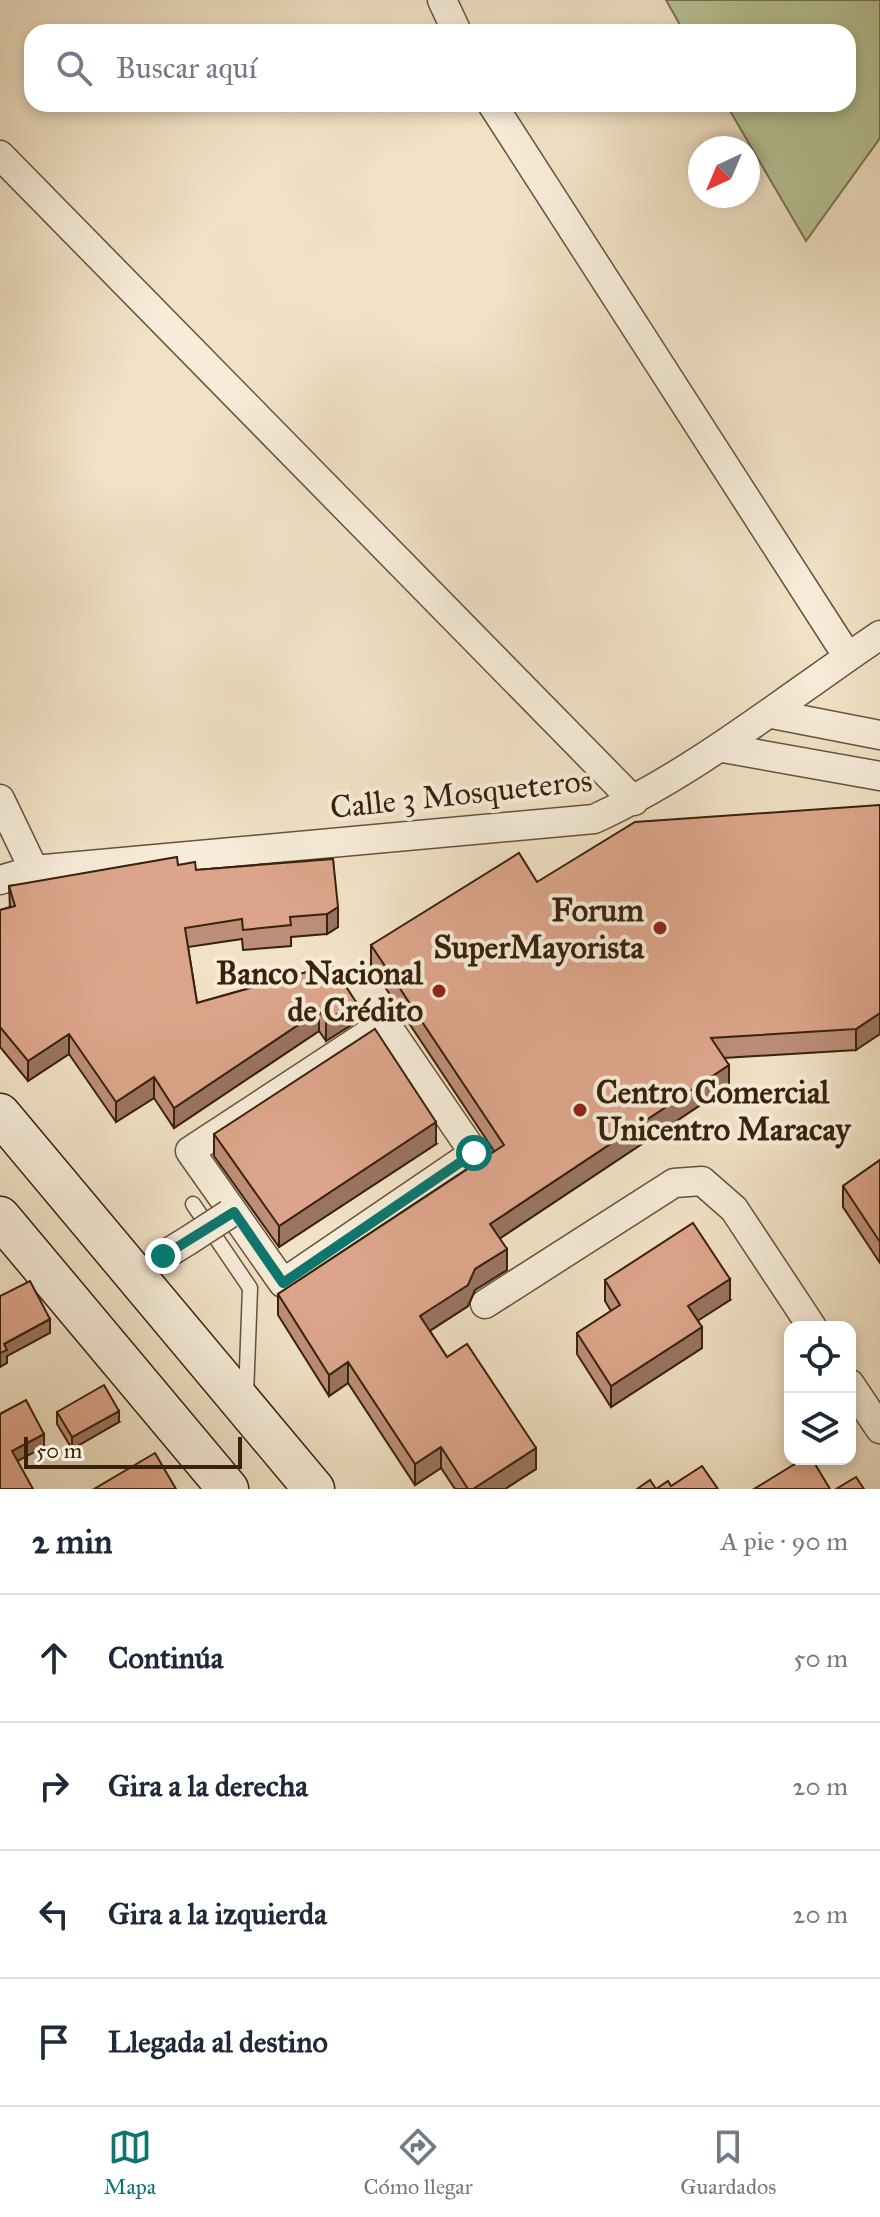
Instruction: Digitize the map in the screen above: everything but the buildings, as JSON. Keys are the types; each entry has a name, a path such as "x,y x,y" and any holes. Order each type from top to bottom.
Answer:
{"street":[{"path":"442,0 453,24"},
{"path":"497,112 848,657"},
{"path":"0,155 634,801"},
{"name":"Calle 3 Mosqueteros","path":"0,880 34,870 594,819 634,801 723,748 880,635"},
{"path":"772,714 880,735"},
{"path":"723,748 880,776"},
{"path":"0,799 34,870"},
{"path":"385,1023 474,1153 283,1283 232,1213 190,1151 385,1023"},
{"path":"0,1114 314,1489"},
{"path":"485,1304 674,1183 702,1181 734,1209 808,1321"},
{"path":"163,1256 232,1213"},
{"path":"0,1217 228,1489"},
{"path":"856,1393 880,1429"}],"lane":[{"path":"193,1204 250,1288 246,1408"}],"green space":[{"path":"666,0 880,0 880,138 806,241 760,162 760,136 745,136 731,112 856,112 856,24 680,24"}],"place":[{"name":"Forum SuperMayorista","path":"660,928"},
{"name":"Banco Nacional de Crédito","path":"439,991"},
{"name":"Centro Comercial Unicentro Maracay","path":"580,1110"}],"route":[{"path":"163,1256 234,1212 283,1283 474,1153"}]}
